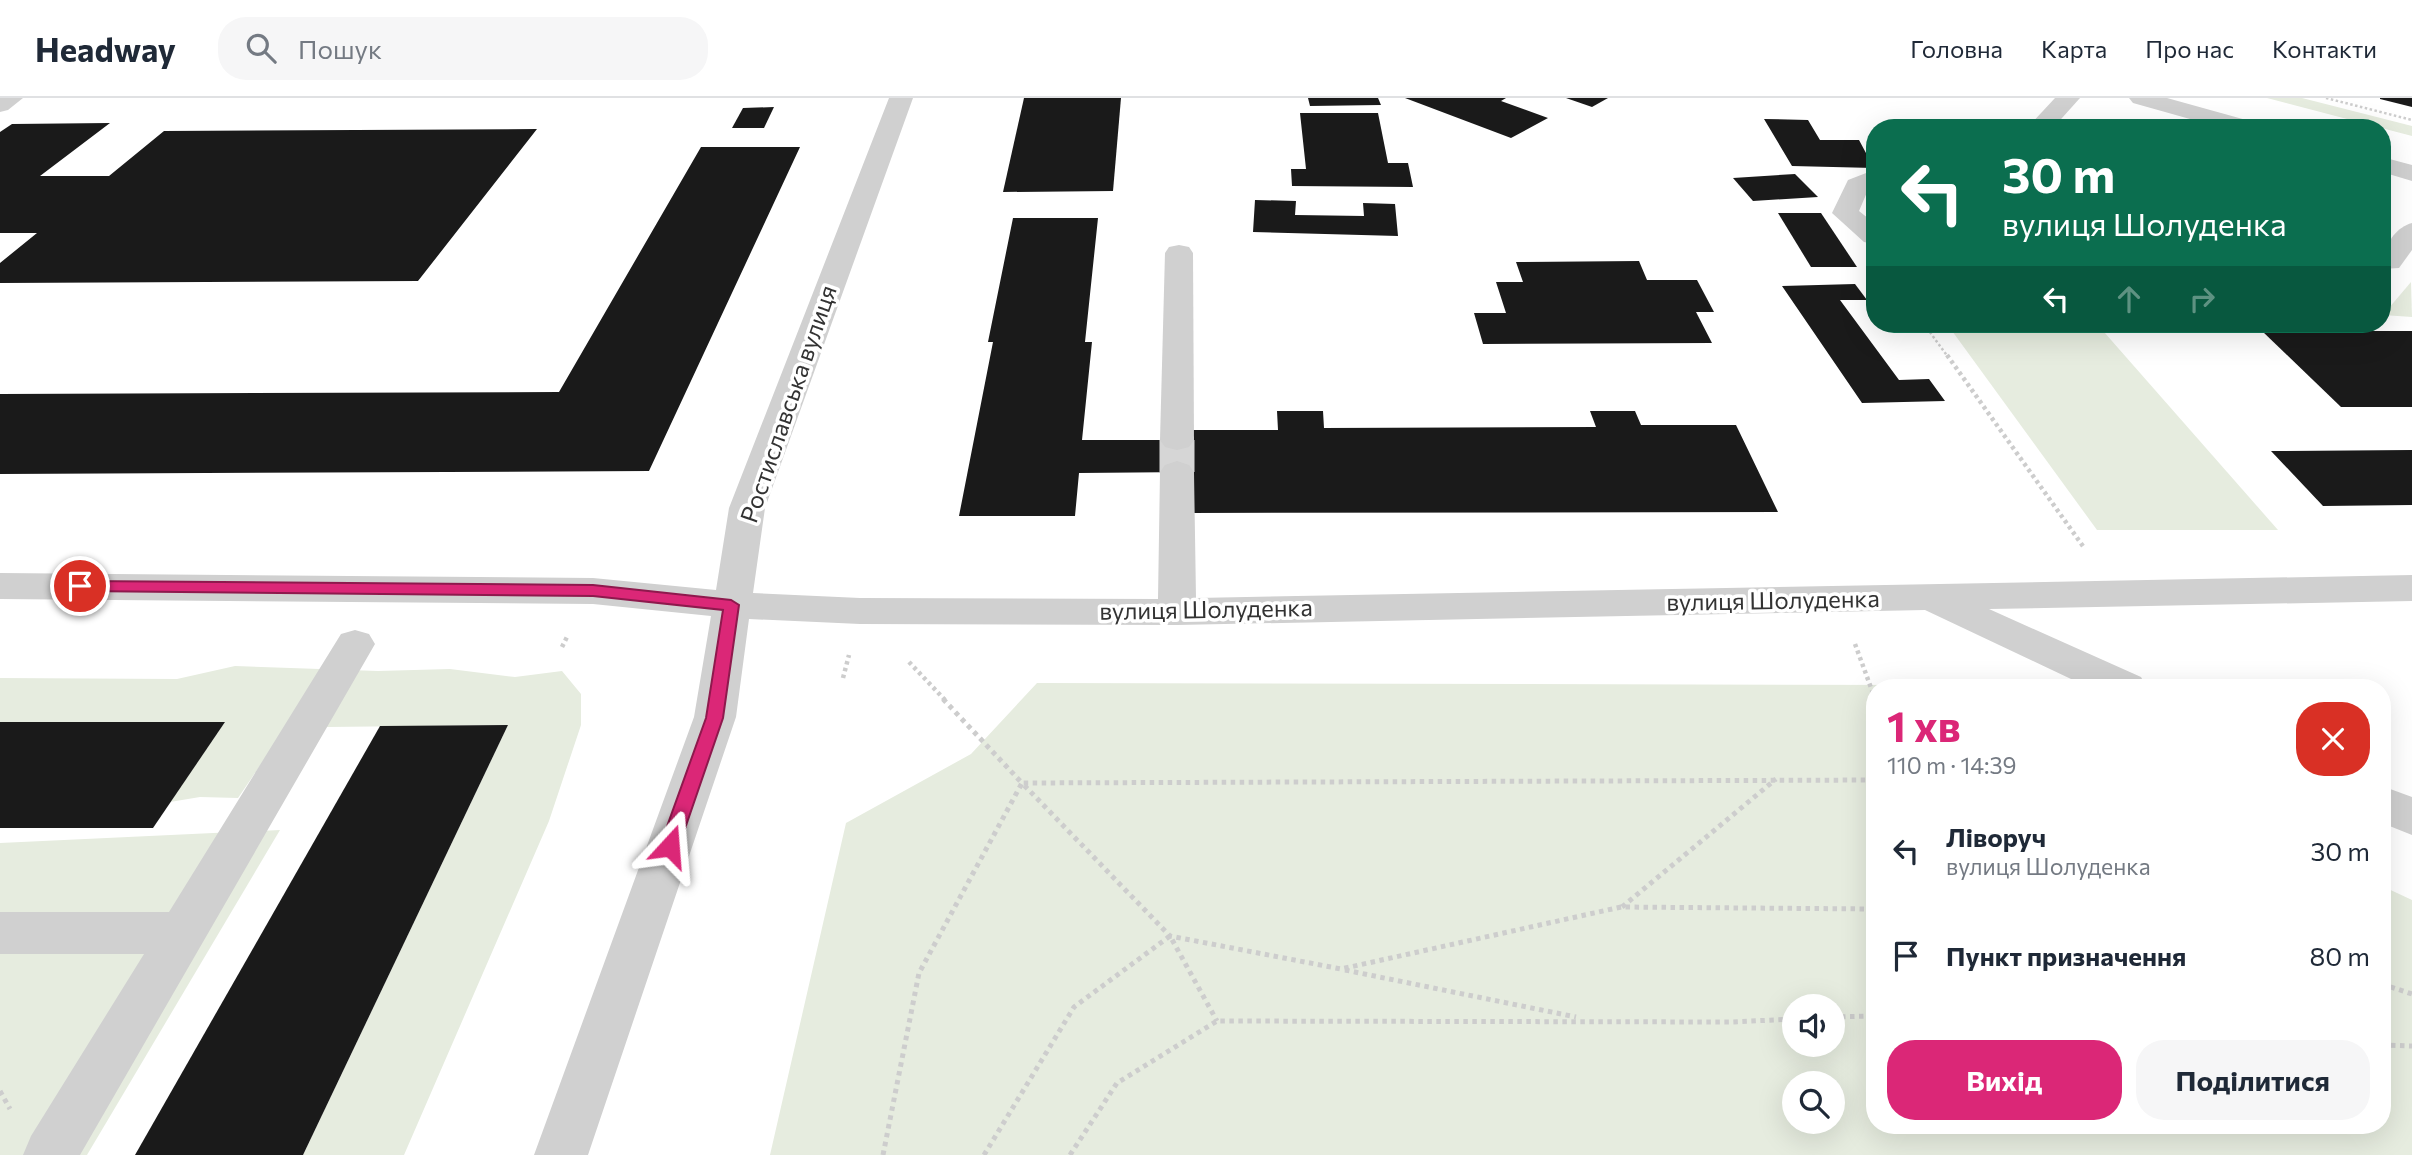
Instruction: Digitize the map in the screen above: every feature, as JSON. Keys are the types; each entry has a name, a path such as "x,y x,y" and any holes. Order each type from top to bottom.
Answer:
{"street":[{"path":"0,105 11,98"},
{"name":"Ростиславська вулиця","path":"561,1155 715,718 747,508 901,98"},
{"path":"2048,119 2068,98"},
{"path":"2141,98 2217,119"},
{"path":"2391,167 2412,173"},
{"path":"1866,182 1857,186 1845,213 1866,230"},
{"path":"2394,264 2412,231"},
{"path":"1177,612 1179,253"},
{"name":"вулиця Шолуденка","path":"0,586 593,591 731,605 860,611 1177,612 2412,588"},
{"path":"1931,598 2107,679"},
{"path":"50,1155 355,644"},
{"path":"2391,807 2412,817"},
{"path":"0,933 184,933"}],"path":[{"path":"2326,98 2412,120"},
{"path":"1930,333 2088,553"},
{"path":"1853,640 1868,679"},
{"path":"909,662 1170,936 1217,1021"},
{"path":"1621,908 1776,779"},
{"path":"1022,783 1866,780"},
{"path":"883,1155 919,973 1022,783"},
{"path":"1341,969 1621,908 1866,909"},
{"path":"984,1155 1074,1007 1170,936 1587,1019"},
{"path":"2391,987 2412,994"},
{"path":"1845,1017 1866,1016"},
{"path":"1070,1155 1117,1083 1217,1021 1587,1019 1731,1022 1782,1020"},
{"path":"2391,1045 2412,1046"}],"shaded area":[{"path":"2267,98 2302,98 2384,119 2347,119"},
{"path":"2391,121 2412,126 2412,136 2391,130"},
{"path":"2411,282 2412,317 2391,316 2391,306"},
{"path":"1954,333 2105,333 2278,530 2097,530"},
{"path":"235,666 378,671 450,669 515,677 562,671 581,694 581,725 549,821 404,1155 303,1155 508,725 327,727 274,745 238,798 200,797 170,802 225,722 0,722 0,678 177,679"},
{"path":"1037,683 1866,685 1866,1134 2391,1134 2391,890 2412,900 2412,1155 770,1155 846,823 971,754"},
{"path":"280,830 87,1155 0,1155 0,843"}],"building":[{"path":"1024,98 1121,98 1113,191 1003,192"},
{"path":"1308,98 1378,98 1381,105 1310,106"},
{"path":"1405,98 1506,98 1501,101 1548,118 1511,138"},
{"path":"1566,98 1608,98 1592,107"},
{"path":"2380,98 2412,98 2412,107 2380,99"},
{"path":"774,107 764,128 732,128 743,108"},
{"path":"1300,113 1378,113 1388,163 1408,163 1413,187 1292,186 1291,169 1306,169"},
{"path":"1764,119 1808,120 1820,140 1859,140 1866,153 1866,168 1792,166"},
{"path":"110,123 40,176 109,176 164,131 537,129 418,281 0,283 0,263 37,233 0,233 0,132 12,124"},
{"path":"701,147 800,147 649,471 0,474 0,394 559,392"},
{"path":"1795,174 1818,197 1753,201 1733,178"},
{"path":"1255,200 1296,201 1295,215 1364,216 1363,203 1395,204 1398,236 1253,232"},
{"path":"1778,213 1821,213 1857,267 1811,267"},
{"path":"1013,218 1098,218 1085,342 1092,342 1082,440 1190,440 1189,430 1278,430 1277,411 1323,411 1324,428 1596,427 1590,411 1635,411 1641,425 1736,425 1778,512 1189,513 1189,472 1079,473 1075,516 959,516 993,342 988,342"},
{"path":"1639,261 1647,280 1697,280 1714,312 1696,312 1712,343 1483,344 1474,313 1506,313 1496,282 1523,282 1516,262"},
{"path":"1855,284 1866,300 1840,300 1899,380 1929,379 1945,401 1862,403 1782,286"},
{"path":"2412,331 2412,407 2341,407 2264,333"},
{"path":"2412,450 2412,505 2323,506 2271,451"},
{"path":"0,722 225,722 153,828 0,828"},
{"path":"508,725 303,1155 135,1155 380,726"}],"tunnel":[{"path":"1177,440 1177,472"}],"route":[{"path":"80,586 593,591 731,605 715,718 670,846"}]}
